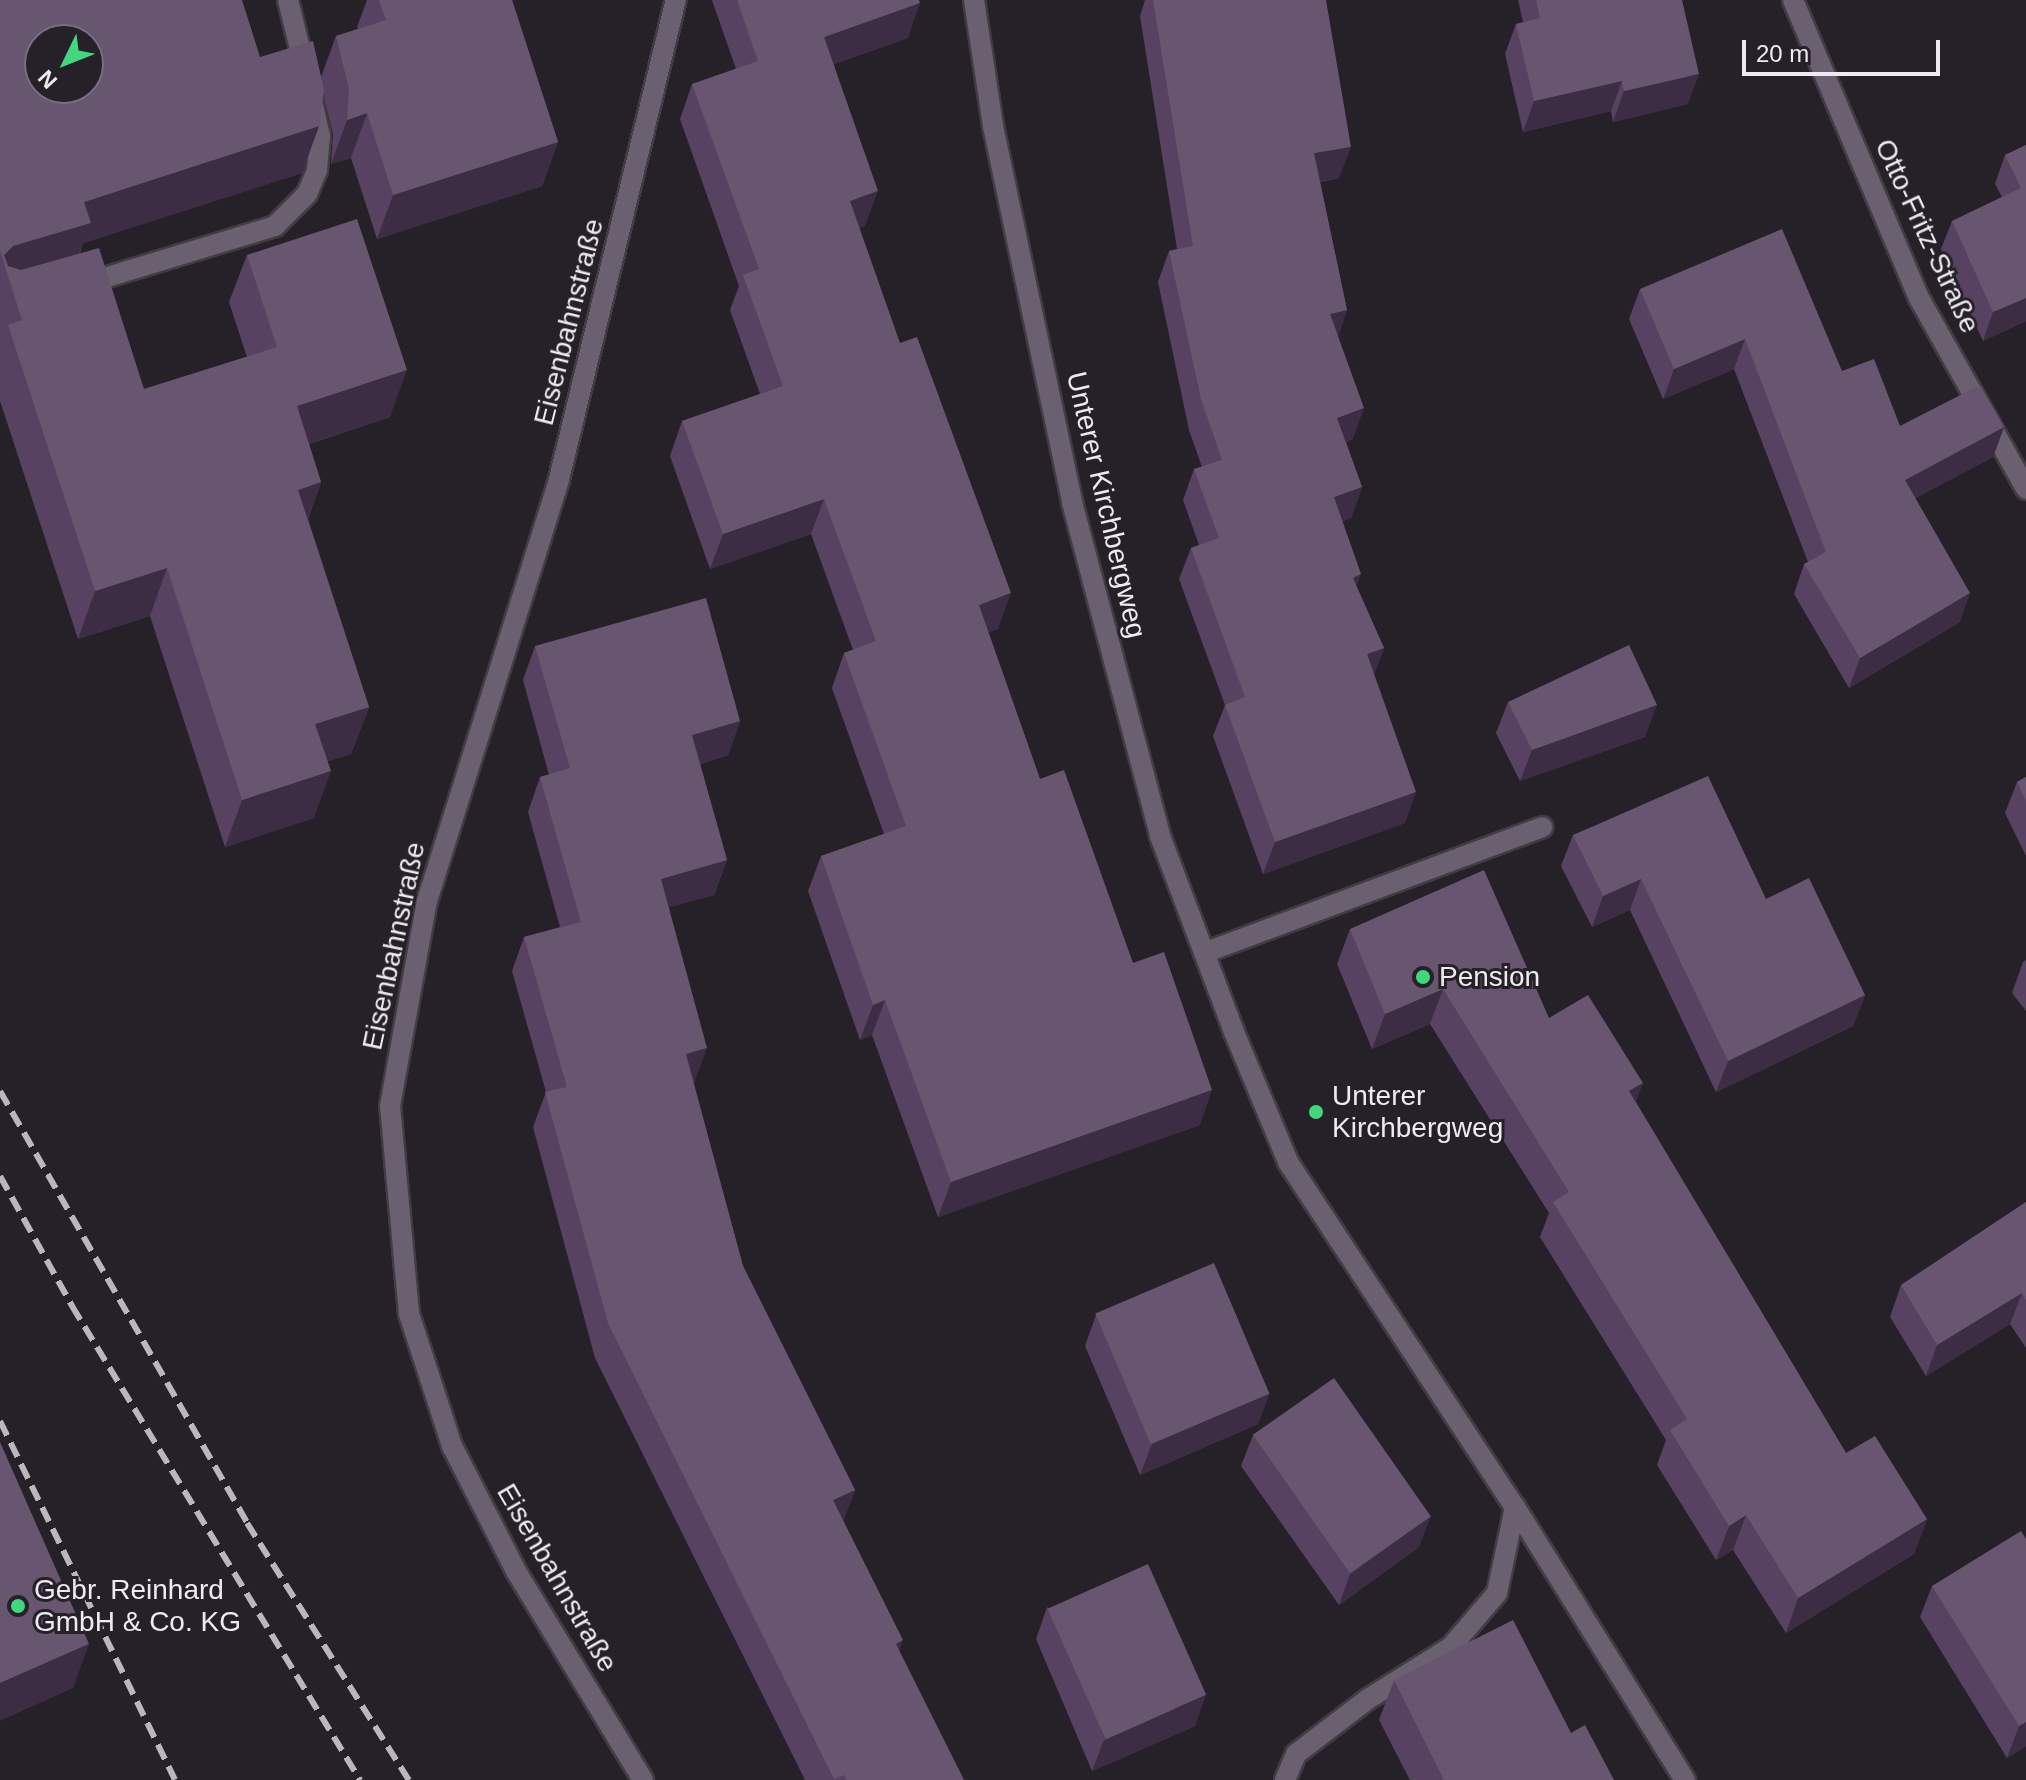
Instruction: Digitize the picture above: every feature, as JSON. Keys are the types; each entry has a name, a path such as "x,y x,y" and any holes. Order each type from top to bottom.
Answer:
{"street":[{"path":"61,291 275,226 307,194 317,170 320,136 288,0"},
{"name":"Eisenbahnstraße","path":"643,1780 516,1571 452,1446 409,1314 390,1106 427,901 559,479 676,0"},
{"name":"Unterer Kirchbergweg","path":"974,0 993,126 1072,502 1160,836 1204,953 1288,1162 1515,1507 1685,1780"},
{"name":"Otto-Fritz-Straße","path":"1793,0 1919,298 2026,489"},
{"path":"1204,953 1542,827"},
{"path":"1285,1780 1296,1754 1368,1699 1451,1647 1497,1593 1515,1507"}],"building":[{"path":"0,0 242,0 260,57 313,41 324,90 319,126 84,202 91,223 13,246 4,255 8,266 21,270 99,248 144,389 277,347 247,255 357,219 407,370 297,406 321,482 298,490 369,707 315,724 331,771 242,800 167,568 95,591 8,325 22,320 0,251"},
{"path":"379,0 512,0 558,142 393,195 367,113 347,120 349,89 336,36 386,20"},
{"path":"737,0 919,0 920,3 824,37 878,191 850,201 900,343 917,337 1011,593 979,605 1040,779 1064,770 1133,963 1164,952 1212,1090 951,1182 885,1000 873,1005 821,856 906,826 844,653 876,641 824,499 723,534 682,421 783,386 743,275 759,269 692,84 758,61"},
{"path":"1153,0 1326,0 1351,147 1314,153 1347,310 1330,314 1364,408 1337,418 1362,487 1334,497 1361,574 1353,578 1384,648 1367,654 1416,792 1275,842 1225,705 1245,697 1191,548 1219,538 1194,469 1222,460 1201,399 1169,251 1193,246"},
{"path":"1536,0 1682,0 1699,74 1624,91 1622,81 1534,101 1516,24 1540,18"},
{"path":"2026,145 2026,298 1993,312 1952,221 2021,188 2005,155"},
{"path":"1782,229 1842,371 1874,359 1900,426 1980,385 2004,427 1905,480 1970,593 1860,658 1804,564 1826,552 1745,339 1674,369 1640,289"},
{"path":"706,598 740,721 692,735 727,860 661,879 707,1048 686,1054 743,1266 855,1490 833,1500 903,1640 896,1644 964,1780 847,1780 844,1775 834,1779 608,1323 545,1092 567,1087 524,937 581,922 540,777 570,768 535,646"},
{"path":"1629,645 1657,705 1532,750 1508,702"},
{"path":"1708,776 1766,899 1809,878 1865,995 1728,1061 1641,879 1603,896 1573,835"},
{"path":"2026,777 2026,801 2017,782"},
{"path":"1484,870 1549,1018 1588,995 1643,1083 1629,1091 1846,1453 1875,1436 1927,1519 1798,1598 1746,1515 1729,1526 1670,1430 1687,1419 1553,1202 1569,1192 1443,989 1385,1014 1350,929"},
{"path":"2026,1202 2026,1300 2022,1293 1937,1345 1901,1285"},
{"path":"1214,1263 1269,1394 1151,1444 1095,1313"},
{"path":"1334,1378 1431,1516 1350,1573 1253,1435"},
{"path":"0,1442 89,1644 0,1683"},
{"path":"2021,1531 2026,1539 2026,1722 2019,1726 1932,1586"},
{"path":"1148,1564 1206,1695 1106,1739 1048,1609"},
{"path":"1513,1620 1571,1733 1585,1725 1614,1780 1444,1780 1394,1680"}],"railway":[{"path":"0,1091 247,1523 409,1780"},
{"path":"0,1176 72,1306 360,1780"},
{"path":"0,1421 175,1780"}],"place":[{"name":"Pension","path":"1423,977"},
{"name":"Unterer Kirchbergweg","path":"1316,1112"},
{"name":"Gebr. Reinhard GmbH & Co. KG","path":"18,1606"}]}
